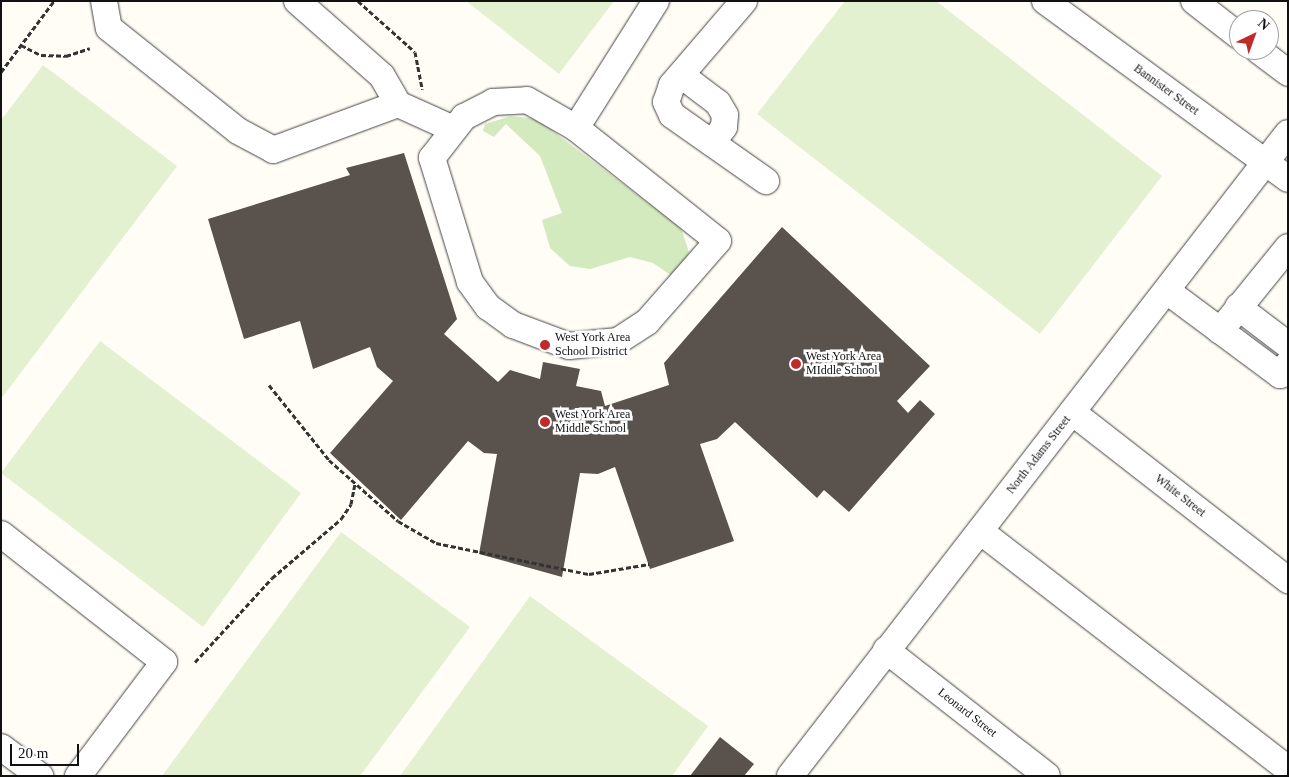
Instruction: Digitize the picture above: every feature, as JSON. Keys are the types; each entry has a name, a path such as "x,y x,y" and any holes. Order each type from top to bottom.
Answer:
{"street":[{"path":"104,1 110,28 238,131 273,150 398,104"},
{"path":"297,1 382,76 398,104 451,128"},
{"path":"576,128 656,1"},
{"path":"744,1 681,75 666,102 672,115 766,181"},
{"name":"Bannister Street","path":"1044,1 1288,179"},
{"path":"1194,1 1229,28"},
{"path":"681,75 718,102 725,114 724,127 712,143"},
{"path":"528,100 576,128 718,241 647,322 618,341 569,346 513,325 488,308 470,282 432,158 451,128 493,102 528,100"},
{"name":"North Adams Street","path":"791,776 886,650 1288,133"},
{"path":"1220,331 1287,246"},
{"path":"1166,291 1220,331 1285,374"},
{"path":"1238,308 1288,345"},
{"name":"White Street","path":"1072,412 1288,580"},
{"path":"980,530 1288,769"},
{"path":"1,534 164,662 78,776"},
{"name":"Leonard Street","path":"886,650 1047,776"},
{"path":"1,747 40,776"}],"path":[{"path":"1,72 54,1"},
{"path":"358,1 415,52 422,70 422,92"},
{"path":"21,45 41,55 66,56 90,48"},
{"path":"269,385 329,460 398,521 436,543 589,574 649,564"},
{"path":"195,662 272,578 341,519 351,504 355,484"}],"green space":[{"path":"466,1 614,1 559,74"},
{"path":"845,1 936,1 1162,176 1040,334 757,114"},
{"path":"43,65 177,166 1,399 1,120"},
{"path":"511,116 537,119 681,228 689,252 685,265 672,276 653,263 630,257 590,269 570,266 550,248 542,220 562,213 540,156 506,124 494,137 483,131 485,124"},
{"path":"100,341 301,493 203,627 1,473"},
{"path":"341,532 470,627 360,776 162,776"},
{"path":"530,596 708,726 672,776 400,776"}],"building":[{"name":"West York Area MIddle School","path":"404,153 457,319 444,334 498,382 510,370 540,379 543,362 580,369 576,386 601,391 605,406 669,385 664,363 782,227 930,366 897,401 908,413 920,400 935,414 849,512 824,490 817,498 735,422 717,439 700,444 734,541 650,569 615,467 598,474 580,473 562,577 479,554 497,454 484,453 468,441 401,520 330,453 393,381 377,367 370,347 313,369 300,321 244,339 208,219 350,175 346,168"},
{"path":"720,737 754,764 744,776 690,776"}],"place":[{"name":"West York Area School District","path":"545,345"},
{"name":"West York Area MIddle School","path":"796,364"},
{"name":"West York Area Middle School","path":"545,422"}]}
